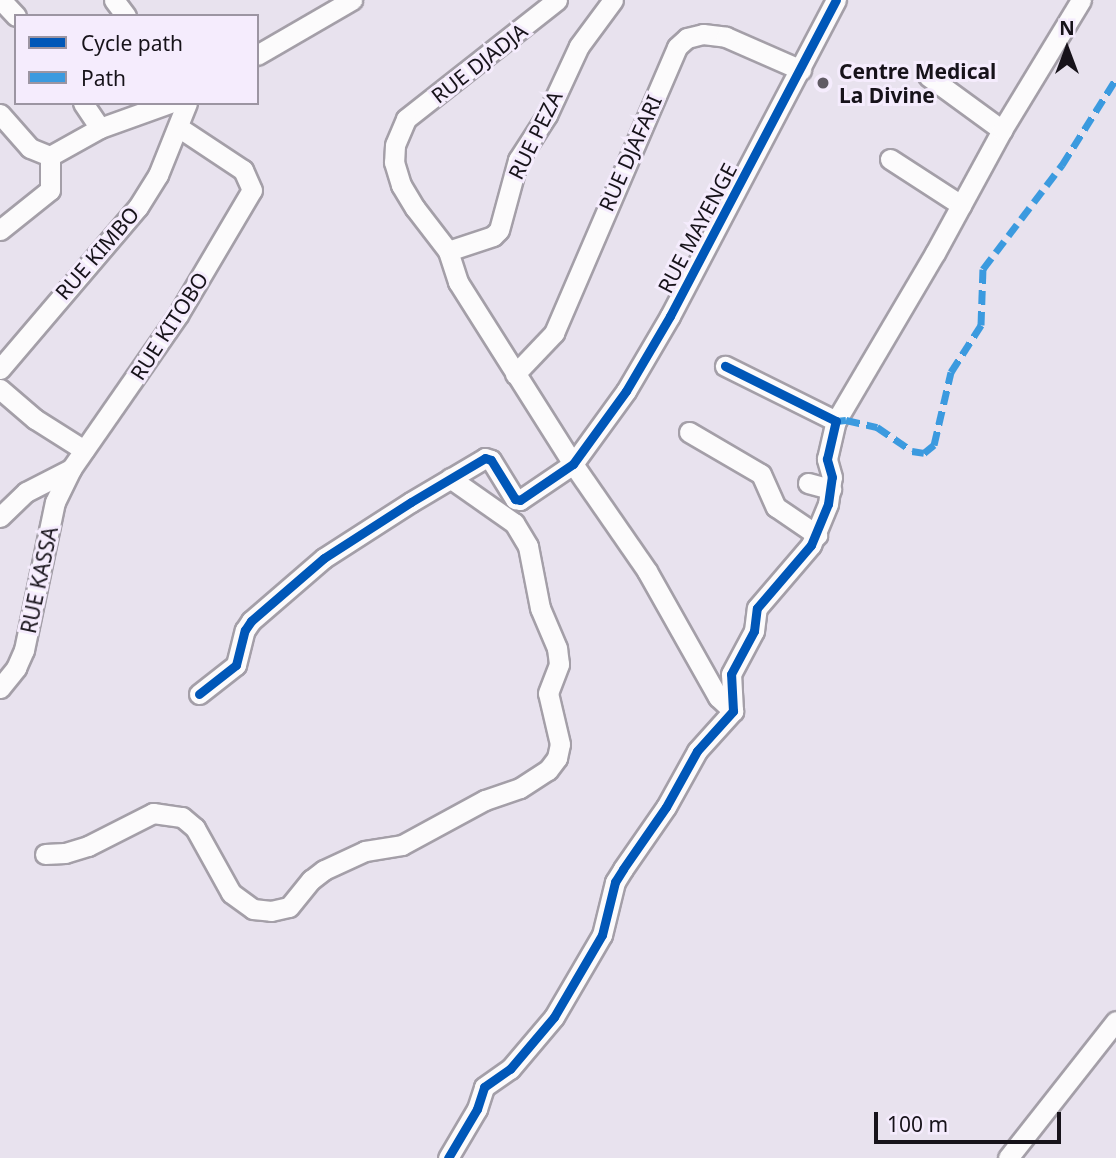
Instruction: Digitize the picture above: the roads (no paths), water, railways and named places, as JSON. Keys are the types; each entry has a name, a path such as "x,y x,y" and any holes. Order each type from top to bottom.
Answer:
{"street":[{"path":"1,0 14,14"},
{"path":"114,0 125,14"},
{"path":"259,54 352,0"},
{"name":"RUE DJADJA","path":"448,251 401,185 394,162 395,145 402,126 406,119 557,0"},
{"name":"RUE PEZA","path":"448,251 493,236 499,230 518,160 547,115 579,46 613,0"},
{"name":"RUE MAYENGE","path":"450,478 479,461 488,459 515,499 520,500 573,464 626,391 670,316 836,0"},
{"path":"448,1158 477,1108 484,1087 510,1069 554,1017 602,935 615,882 622,869 666,807 697,751 733,711 731,674 754,631 760,602 817,536 831,489 832,477 827,459 836,421 1002,130 1081,0"},
{"name":"RUE DJAFARI","path":"515,374 554,333 677,47 687,38 702,34 726,37 801,70"},
{"path":"928,76 1002,130"},
{"path":"84,105 100,128"},
{"path":"50,156 100,128 164,105"},
{"name":"RUE KIMBO","path":"0,369 138,207 158,174 186,105"},
{"path":"0,114 25,144 50,156"},
{"name":"RUE KITOBO","path":"0,517 26,492 71,469 178,315 252,190 243,170 178,127"},
{"path":"0,230 50,190 50,156"},
{"path":"890,159 961,205"},
{"path":"448,251 458,282 573,464 647,571 718,696 733,711"},
{"path":"725,366 836,421"},
{"path":"0,389 35,419 84,450"},
{"path":"689,432 761,474 776,507 817,536"},
{"name":"RUE KASSA","path":"0,688 16,668 24,650 55,502 71,469"},
{"path":"45,854 65,853 88,846 153,813 182,817 195,828 231,893 253,909 271,911 289,906 311,880 324,870 365,851 402,845 485,800 520,788 548,770 557,758 560,744 548,694 559,664 557,648 540,608 528,546 514,523 450,478 324,558 251,621 245,630 236,665 199,694"},
{"path":"808,483 831,489"},
{"path":"1008,1158 1116,1021"}],"place":[{"name":"Centre Medical La Divine","path":"823,83"}]}
